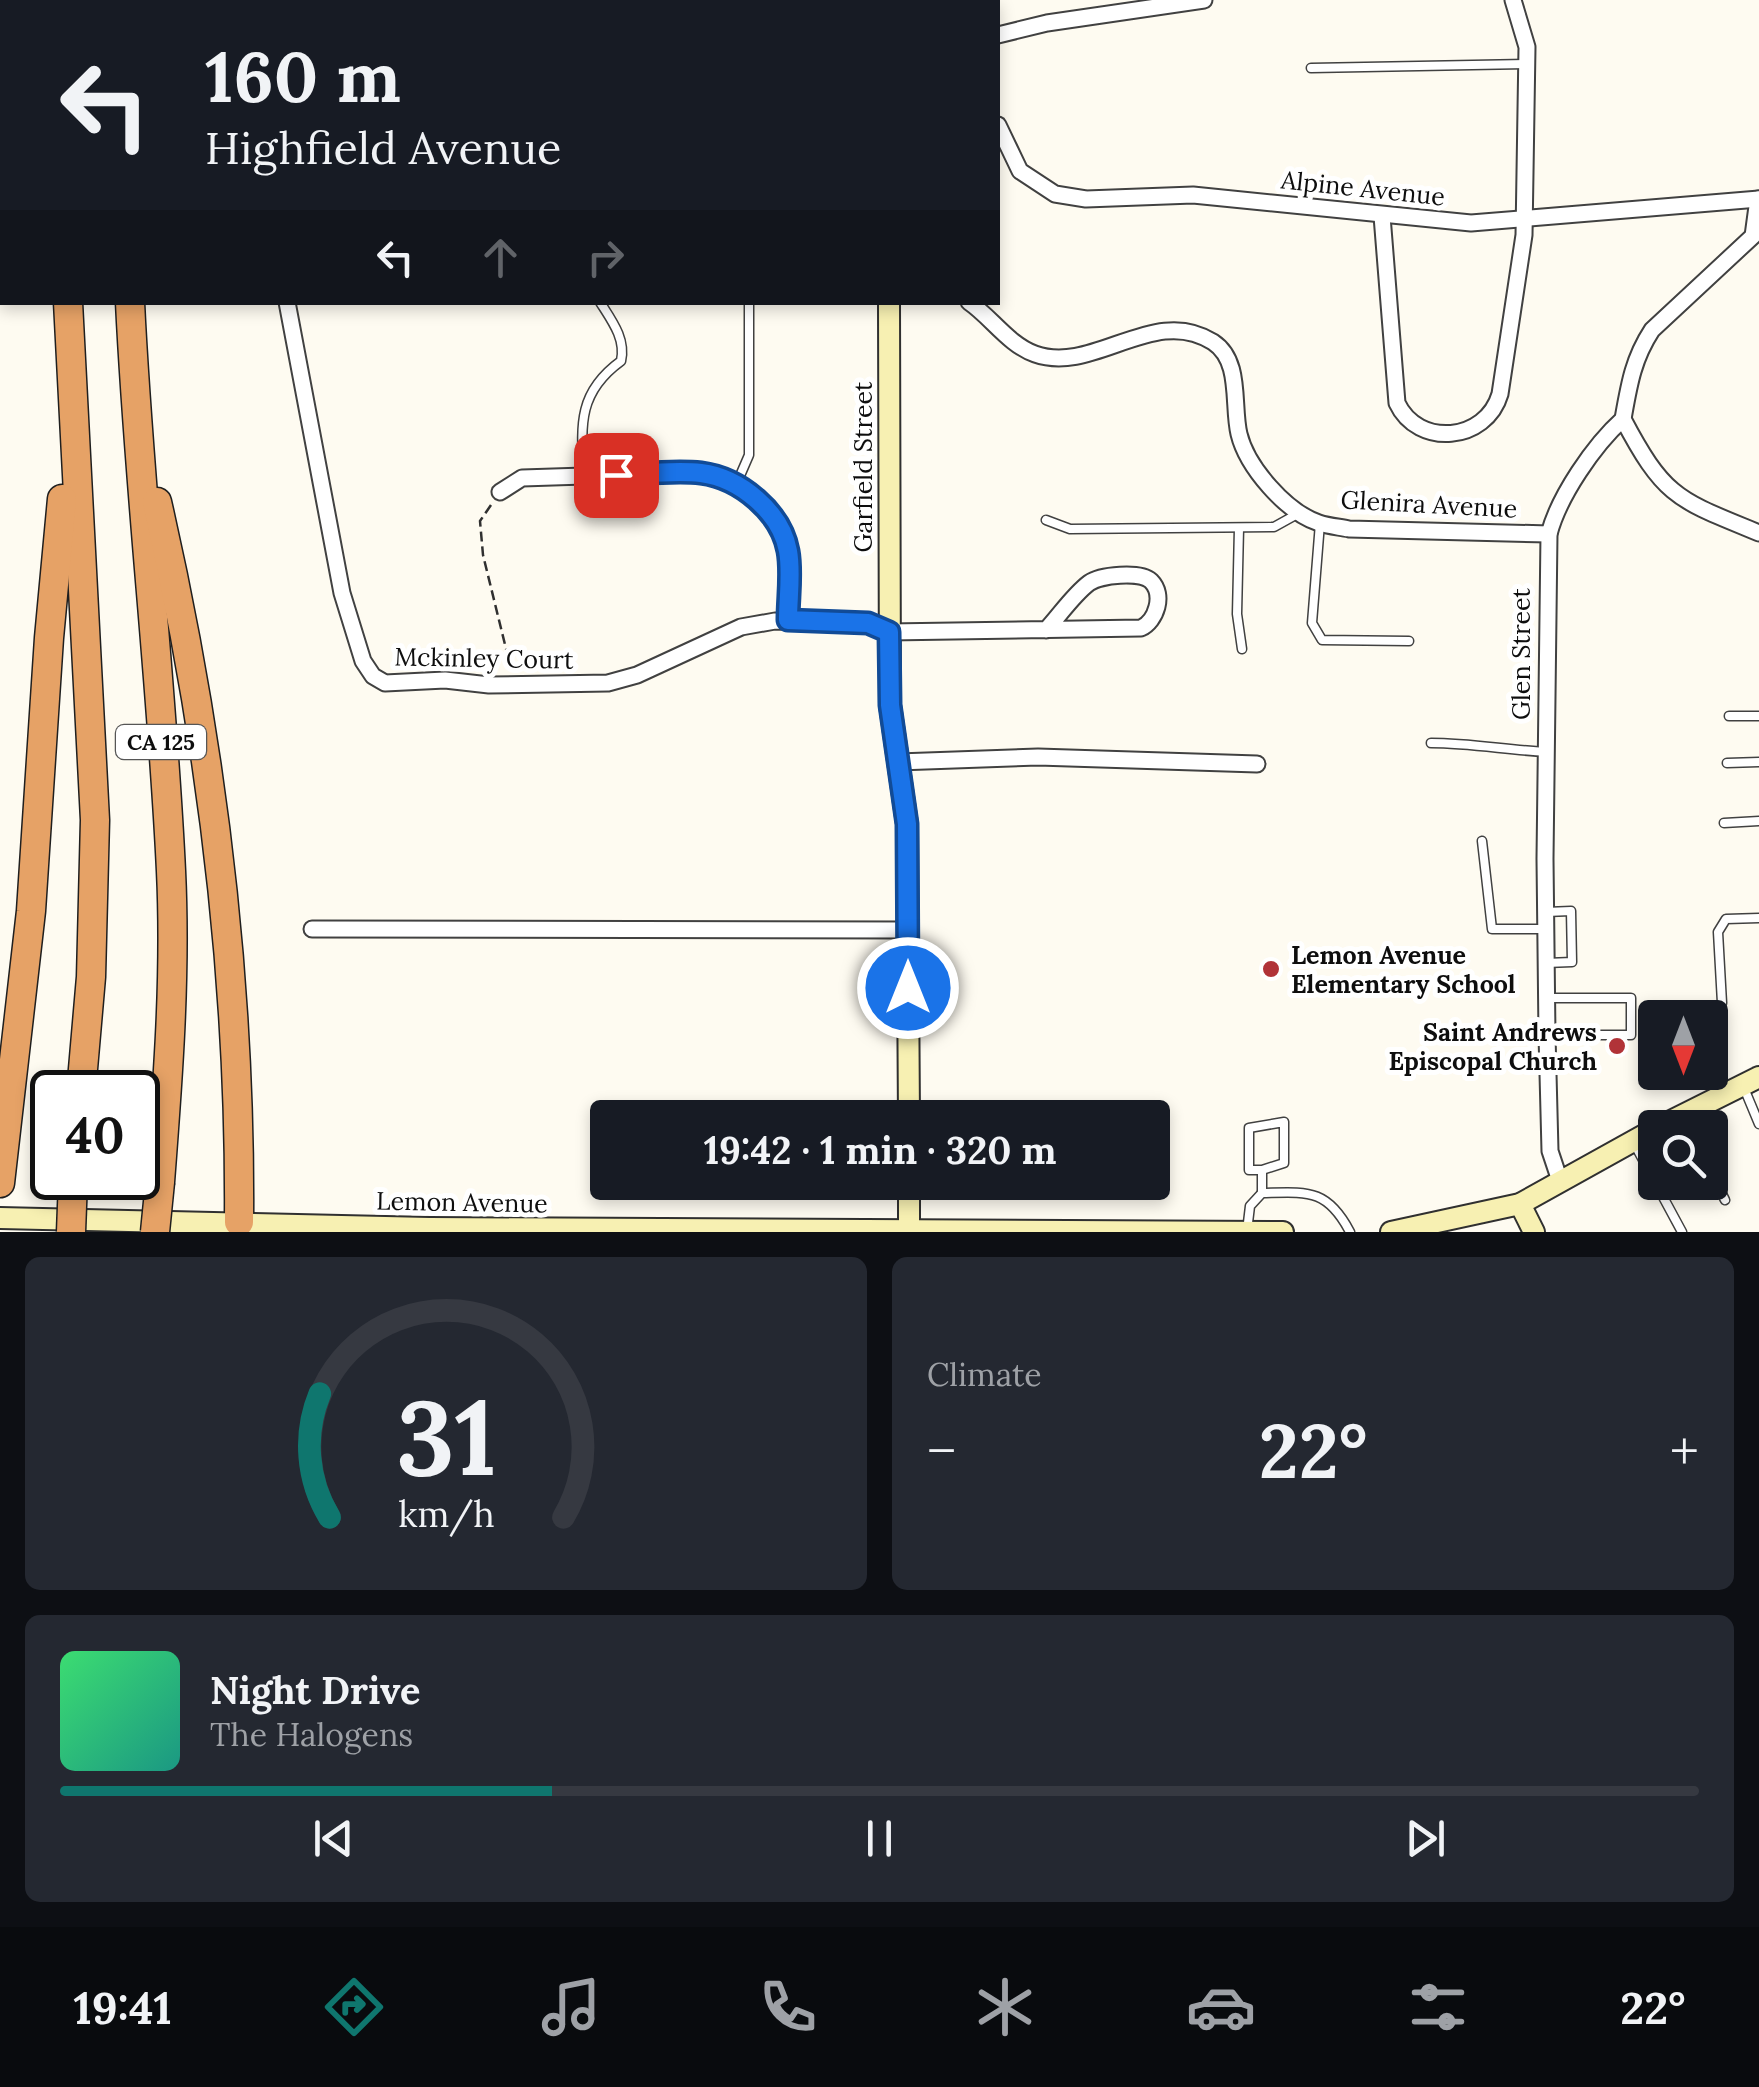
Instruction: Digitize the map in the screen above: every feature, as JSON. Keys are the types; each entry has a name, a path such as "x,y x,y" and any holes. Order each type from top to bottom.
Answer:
{"highway":[{"name":"CA 125","path":"68,305 95,820 91,977 83,1070"},
{"name":"CA 125","path":"130,305 172,873 170,1061 155,1232"},
{"path":"0,1183 30,912 49,638 71,408"},
{"path":"135,408 182,614 214,802 227,942 239,1222"},
{"path":"71,1232 72,1200"}],"main road":[{"name":"Garfield Street","path":"889,305 890,705 907,824 908,1100"},
{"path":"1702,1110 1751,1080"},
{"path":"1391,1232 1432,1227 1520,1204 1638,1138"},
{"path":"909,1200 909,1231"},
{"path":"1520,1204 1534,1232"},
{"name":"Lemon Avenue","path":"0,1218 429,1230 1284,1232"}],"street":[{"path":"1000,35 1047,23 1204,0"},
{"path":"1382,216 1398,402 1416,426 1453,434 1480,426 1498,404 1525,219 1527,64 1524,30 1513,0"},
{"name":"Alpine Avenue","path":"1000,129 1020,171 1054,194 1086,200 1193,195 1471,223 1759,199"},
{"path":"1759,199 1753,236 1652,330 1642,345 1628,378 1624,418 1650,468 1672,492 1694,507 1759,532"},
{"name":"Mckinley Court","path":"288,305 342,593 362,661 379,680 392,684 445,680 489,685 608,683 637,675 742,627 788,620 868,623 889,632"},
{"name":"Glenira Avenue","path":"973,305 1024,348 1036,355 1062,359 1160,330 1182,330 1215,342 1232,370 1239,435 1254,470 1301,512 1320,523 1349,529 1549,534"},
{"name":"Glen Street","path":"1560,1181 1550,1151 1547,1035 1549,534 1554,514 1605,436 1624,418"},
{"path":"500,492 522,478 584,476 703,473 736,486 764,505 778,522 788,551 788,620"},
{"path":"889,632 1046,630 1140,628 1150,624 1155,614 1156,592 1151,582 1141,577 1100,577 1088,584 1046,630"},
{"path":"898,762 1038,757 1257,764"},
{"path":"312,929 908,930"}],"lane":[{"path":"1310,68 1527,64"},
{"path":"584,476 586,398 606,372 621,362 623,352 620,337 602,305"},
{"path":"736,486 749,456 749,305"},
{"path":"1046,520 1070,529 1274,528 1301,512"},
{"path":"1320,523 1312,623 1315,632 1322,640 1409,641"},
{"path":"1238,528 1237,614 1242,649"},
{"path":"1729,716 1759,716"},
{"path":"1431,743 1471,743 1483,748 1546,752"},
{"path":"1727,764 1759,762"},
{"path":"1724,823 1759,821"},
{"path":"1482,841 1492,929 1571,912 1572,962 1546,964"},
{"path":"1722,1000 1718,932 1726,919 1759,918"},
{"path":"1547,998 1630,998 1631,1035 1547,1035"},
{"path":"1751,1080 1759,1124"},
{"path":"1284,1122 1284,1162 1262,1170 1249,1170 1249,1128 1284,1122"},
{"path":"1633,1141 1638,1150"},
{"path":"1247,1231 1250,1206 1262,1193 1262,1170"},
{"path":"1262,1193 1316,1194 1341,1215 1350,1232"},
{"path":"1665,1200 1682,1232"}],"path":[{"path":"500,492 480,520 480,531 511,669"}],"place":[{"name":"Lemon Avenue Elementary School","path":"1271,969"},
{"name":"Saint Andrews Episcopal Church","path":"1617,1046"}],"route":[{"path":"616,475 703,473 736,486 764,505 778,522 788,551 788,620 868,623 889,632 890,705 907,824 908,988"}]}
